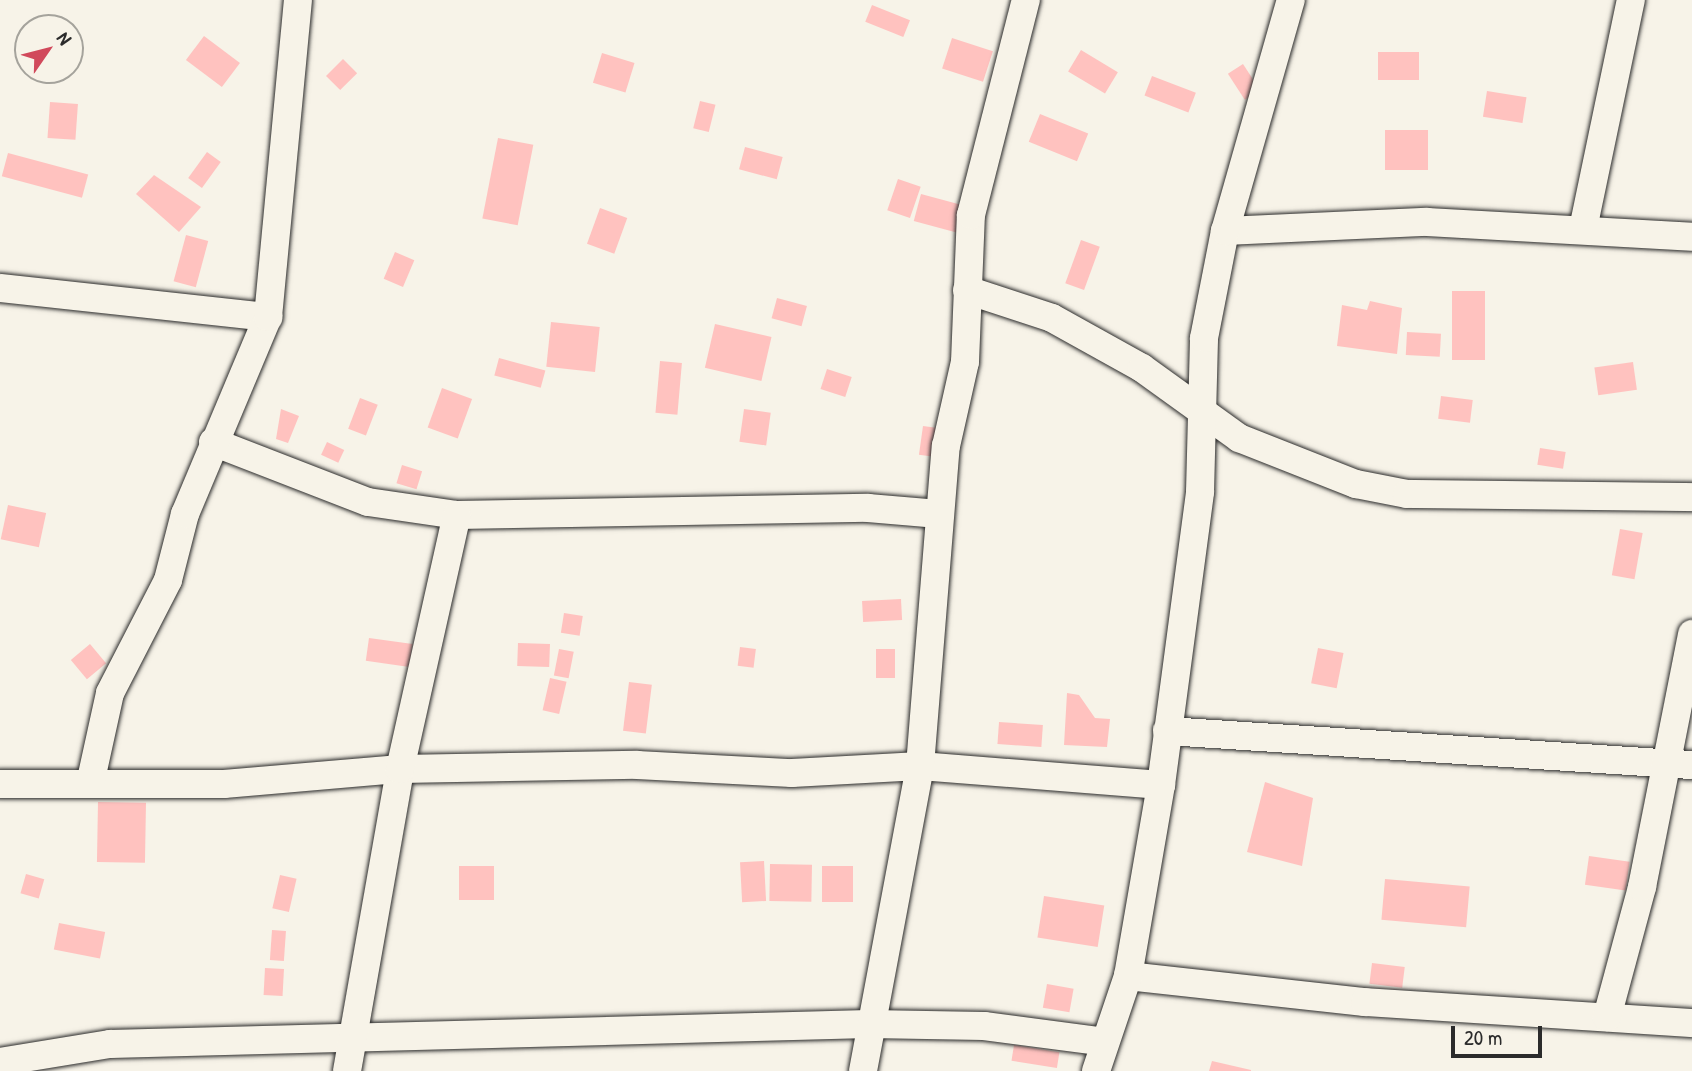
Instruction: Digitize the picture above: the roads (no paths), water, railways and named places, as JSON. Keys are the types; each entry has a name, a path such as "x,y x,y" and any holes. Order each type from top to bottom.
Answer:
{"street":[{"path":"90,784 110,693 169,580 213,442 268,317 298,0"},
{"path":"863,1071 869,1024 920,766 939,514 965,362 971,215 1026,0"},
{"path":"1096,1071 1128,976 1161,785 1200,492 1199,412 1204,338 1225,231 1291,0"},
{"path":"1583,229 1632,0"},
{"path":"1225,231 1427,222 1692,237"},
{"path":"0,288 268,317"},
{"path":"967,290 1052,318 1142,368 1199,412 1281,460 1407,494 1692,497"},
{"path":"213,442 368,502 457,515 855,508 939,514"},
{"path":"346,1071 400,769 457,515"},
{"path":"1607,1017 1679,764 1692,634"},
{"path":"1167,731 1679,764"},
{"path":"0,784 317,780 400,769 637,765 792,773 920,766 1161,785"},
{"path":"1128,976 1365,1002 1692,1023"},
{"path":"0,1062 110,1044 869,1024 984,1026 1105,1042"}]}
